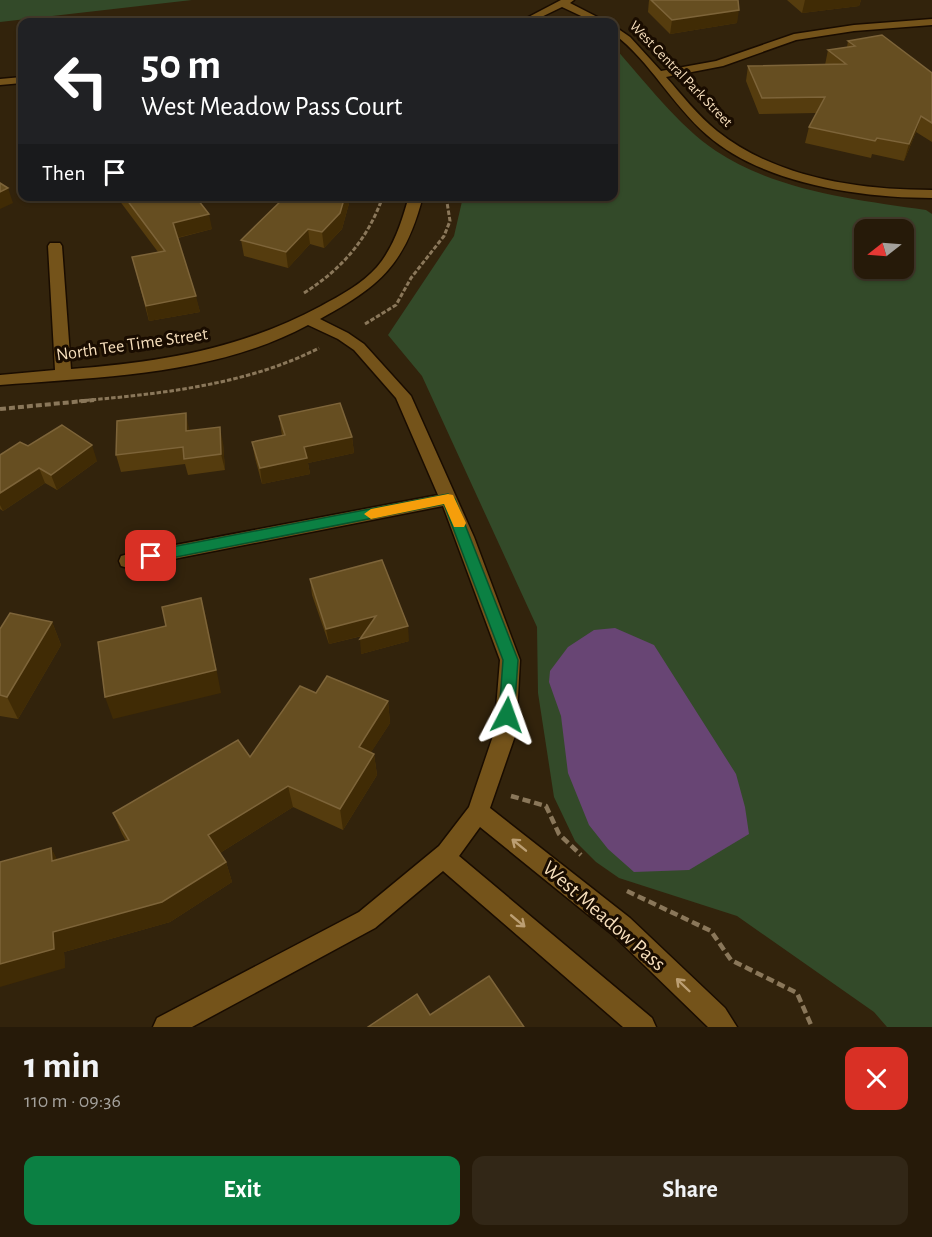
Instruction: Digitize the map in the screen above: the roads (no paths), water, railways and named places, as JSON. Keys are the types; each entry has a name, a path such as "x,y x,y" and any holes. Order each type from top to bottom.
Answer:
{"street":[{"path":"532,18 566,2"},
{"name":"West Central Park Street","path":"566,2 595,18"},
{"path":"659,75 719,64 794,37 854,28 932,22"},
{"name":"West Central Park Street","path":"618,32 634,46 712,132 729,145 758,160 800,176 843,186 911,195 932,194"},
{"path":"0,82 18,80"},
{"name":"North Tee Time Street","path":"0,380 193,360 249,346 288,331 310,320 375,277 389,259 408,223 415,201"},
{"path":"55,246 63,375"},
{"path":"166,1027 367,920 442,856 478,812 505,733 510,660 448,499 403,396 359,347 343,336 310,320"},
{"path":"128,561 448,499"},
{"name":"West Meadow Pass","path":"478,812 621,926 724,1027"},
{"path":"442,856 643,1027"}]}
